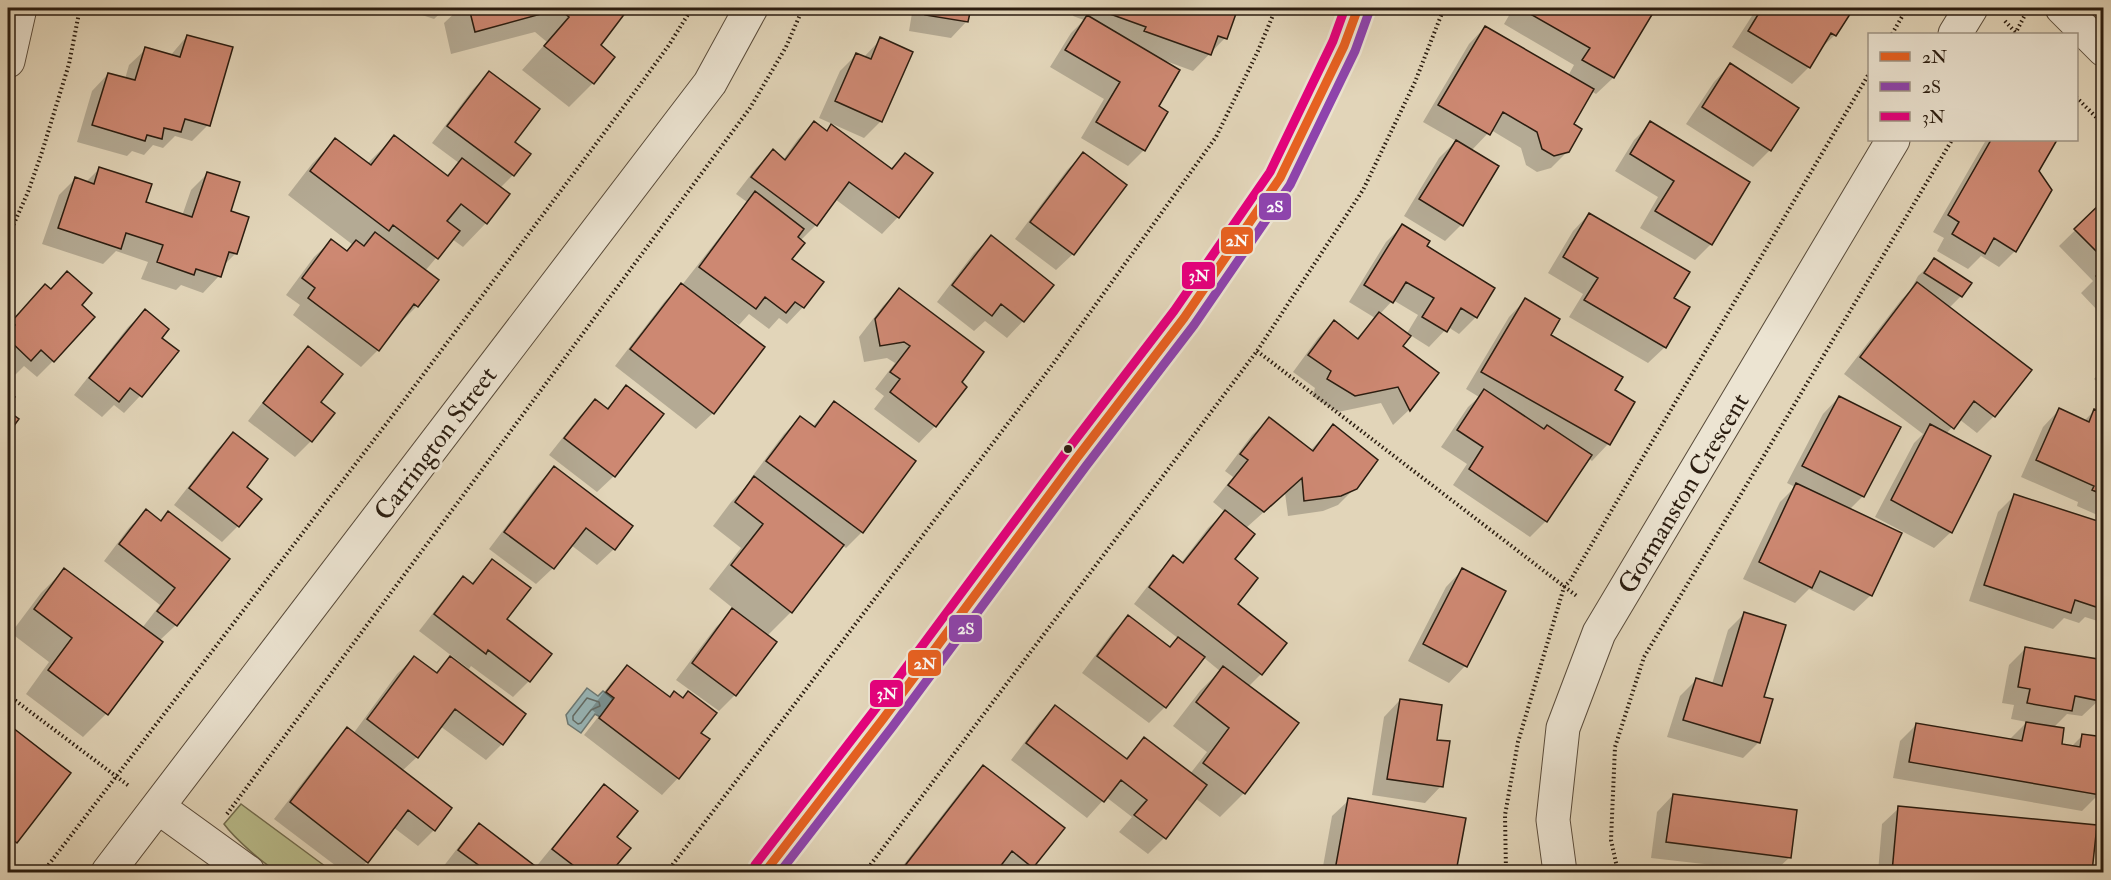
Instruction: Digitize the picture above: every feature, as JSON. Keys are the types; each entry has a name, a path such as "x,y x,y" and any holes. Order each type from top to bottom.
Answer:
{"street":[{"path":"8,61 20,8"},
{"name":"Carrington Street","path":"108,873 710,83 751,8"},
{"path":"765,873 1191,309 1280,178 1344,46 1358,8"},
{"path":"1956,33 1971,8"},
{"path":"2062,8 2103,50"},
{"name":"Gormanston Crescent","path":"1560,873 1552,820 1563,728 1599,633 1892,141"},
{"path":"158,807 248,873"}],"path":[{"path":"8,237 28,192 42,152 69,64 80,8"},
{"path":"44,873 606,131 669,45 692,8"},
{"path":"206,840 750,108 786,47 803,8"},
{"path":"667,873 1053,364 1216,137 1258,51 1276,8"},
{"path":"865,873 1257,351 1363,190 1415,82 1444,8"},
{"path":"1893,33 1907,8"},
{"path":"2016,33 2029,8"},
{"path":"1506,873 1505,815 1518,742 1564,587 1868,74"},
{"path":"2078,99 2103,125"},
{"path":"1618,873 1611,840 1615,747 1644,657 1951,141"},
{"path":"1257,351 1607,619"},
{"path":"8,695 158,807"}],"green space":[{"path":"241,804 333,872 307,874 281,872 259,859 224,824"}],"water":[{"path":"587,688 598,696 603,691 613,699 600,717 595,714 581,733 568,724 566,715"}],"building":[{"path":"469,8 629,8 601,45 615,57 594,84 544,46 569,17 559,9 475,32"},
{"path":"926,8 971,8 968,22 925,15"},
{"path":"1111,8 1238,8 1227,39 1218,36 1211,55 1144,31 1146,27 1110,14"},
{"path":"1520,8 1656,8 1614,78 1582,60 1590,48"},
{"path":"1762,8 1854,8 1836,36 1831,33 1810,68 1748,31"},
{"path":"1087,15 1180,70 1159,106 1168,112 1145,151 1096,122 1120,82 1065,50"},
{"path":"1485,26 1594,89 1574,124 1582,129 1569,152 1554,156 1542,149 1537,132 1503,112 1490,135 1438,105"},
{"path":"187,35 233,47 210,126 185,119 181,132 164,128 162,139 147,135 145,141 92,125 108,73 135,80 145,47 180,57"},
{"path":"880,37 913,52 882,122 835,101 856,53 871,59"},
{"path":"1730,63 1799,108 1771,151 1702,107"},
{"path":"489,71 540,109 515,142 531,154 514,176 447,126"},
{"path":"814,121 827,131 831,124 892,169 905,153 933,173 899,218 849,182 817,226 751,177 773,149 785,160"},
{"path":"1650,121 1750,182 1712,245 1655,211 1674,181 1630,154"},
{"path":"394,135 448,176 462,158 510,194 487,224 461,204 447,221 460,231 438,259 393,225 389,231 310,171 335,138 371,165"},
{"path":"1456,140 1499,166 1463,226 1419,199"},
{"path":"1990,141 2056,141 2039,171 2052,190 2016,252 1994,238 1985,254 1952,234 1959,222 1948,215"},
{"path":"1083,152 1127,185 1074,255 1030,222"},
{"path":"99,167 152,184 146,202 192,217 207,172 240,182 231,211 249,217 237,254 229,252 221,277 196,269 194,275 157,262 163,245 126,233 121,249 58,228 75,177 94,184"},
{"path":"755,191 804,229 798,237 805,243 792,259 824,282 804,308 795,302 786,313 765,297 756,309 699,267"},
{"path":"2104,200 2104,259 2074,229"},
{"path":"1589,213 1690,272 1674,298 1690,307 1666,348 1584,300 1598,278 1563,257"},
{"path":"1402,224 1430,241 1427,246 1495,288 1477,318 1461,308 1447,332 1422,317 1434,298 1406,282 1393,303 1364,285"},
{"path":"375,232 439,280 418,307 414,304 379,351 308,298 315,288 302,278 331,239 347,251 356,240 364,246"},
{"path":"991,235 1054,285 1024,322 1001,304 992,316 952,285"},
{"path":"1934,258 1972,283 1962,297 1924,273"},
{"path":"2104,268 2104,284 2096,276"},
{"path":"67,271 92,293 82,305 95,317 54,362 41,350 31,361 8,339 8,334 15,325 12,321 45,284 51,289"},
{"path":"1917,282 2032,370 1995,417 1974,401 1954,429 1860,357"},
{"path":"681,283 765,347 714,414 630,349"},
{"path":"899,288 984,352 962,382 967,387 936,427 890,392 900,379 890,372 910,346 904,342 880,346 875,319"},
{"path":"1525,298 1560,319 1551,335 1623,377 1615,390 1635,402 1610,445 1481,372"},
{"path":"145,309 169,329 162,338 179,351 142,397 130,388 119,402 89,378"},
{"path":"1379,312 1411,336 1403,346 1439,373 1410,411 1398,387 1355,396 1327,379 1331,371 1308,355 1334,320 1358,339"},
{"path":"308,346 343,374 321,402 335,413 312,442 263,403"},
{"path":"626,385 664,414 615,477 564,438 595,399 608,409"},
{"path":"1484,389 1544,429 1547,425 1592,455 1547,522 1469,469 1483,447 1457,430"},
{"path":"8,391 15,397 8,407"},
{"path":"1839,396 1901,427 1864,497 1802,466"},
{"path":"834,401 916,461 863,533 766,461 800,416 815,427"},
{"path":"2059,408 2089,422 2094,409 2104,413 2104,495 2092,490 2094,486 2036,460"},
{"path":"8,411 19,419 8,434"},
{"path":"1269,417 1313,451 1333,424 1378,460 1357,489 1341,496 1304,501 1302,478 1264,512 1228,485 1248,460 1240,454"},
{"path":"1930,424 1991,456 1952,533 1891,500"},
{"path":"233,432 268,459 247,487 262,499 239,527 189,488"},
{"path":"554,466 633,526 615,550 586,528 554,569 504,532"},
{"path":"754,476 844,545 792,613 731,565 763,524 735,502"},
{"path":"1796,483 1902,533 1872,596 1820,571 1812,588 1759,562"},
{"path":"2014,494 2104,523 2104,602 2099,600 2096,607 2075,600 2071,613 1984,585"},
{"path":"146,509 161,521 168,511 230,559 177,626 157,611 175,588 119,544"},
{"path":"1225,510 1255,534 1235,559 1258,578 1238,604 1287,643 1262,675 1149,587 1173,555 1183,563"},
{"path":"492,559 531,588 507,619 552,654 530,682 488,650 486,654 434,614 463,576 473,584"},
{"path":"64,568 163,642 108,715 48,670 72,638 34,609"},
{"path":"1462,568 1506,591 1467,667 1423,644"},
{"path":"732,608 777,642 736,696 692,663"},
{"path":"1744,612 1786,625 1764,697 1773,699 1760,743 1683,720 1696,678 1722,686"},
{"path":"1128,615 1170,647 1178,637 1205,657 1166,708 1097,656"},
{"path":"2025,647 2104,660 2104,680 2100,701 2075,696 2072,711 2027,703 2030,689 2018,687"},
{"path":"414,656 437,673 450,656 526,714 503,745 455,709 418,758 367,719"},
{"path":"627,665 670,697 674,691 683,698 688,691 717,713 701,733 710,739 679,779 599,718 614,698 606,692"},
{"path":"1223,666 1299,723 1245,794 1203,763 1229,728 1196,702"},
{"path":"1400,699 1442,705 1437,740 1450,741 1443,787 1387,779"},
{"path":"1055,705 1127,759 1144,737 1207,785 1166,839 1134,815 1147,800 1121,780 1104,802 1026,743"},
{"path":"2026,722 2064,728 2062,744 2080,747 2082,734 2104,737 2104,775 2100,795 1909,762 1916,723 2022,741"},
{"path":"8,724 71,773 17,843 8,836"},
{"path":"347,727 452,808 435,831 408,810 368,863 290,802"},
{"path":"983,765 1065,828 1033,868 1012,851 996,872 900,872"},
{"path":"604,784 638,811 617,837 631,848 611,872 582,872 552,849"},
{"path":"1673,794 1797,810 1791,858 1666,842"},
{"path":"1348,798 1466,818 1456,872 1335,870"},
{"path":"1898,806 2097,825 2092,872 1892,872"},
{"path":"479,823 543,872 488,872 458,850"}],"transit line":[{"name":"3N","path":"755,865 873,712 1174,311 1270,172 1333,41 1345,8"},
{"name":"2N","path":"765,872 883,719 1184,318 1280,178 1344,46 1358,8"},
{"name":"2S","path":"780,872 893,726 1194,325 1290,185 1355,51 1369,12"}]}
